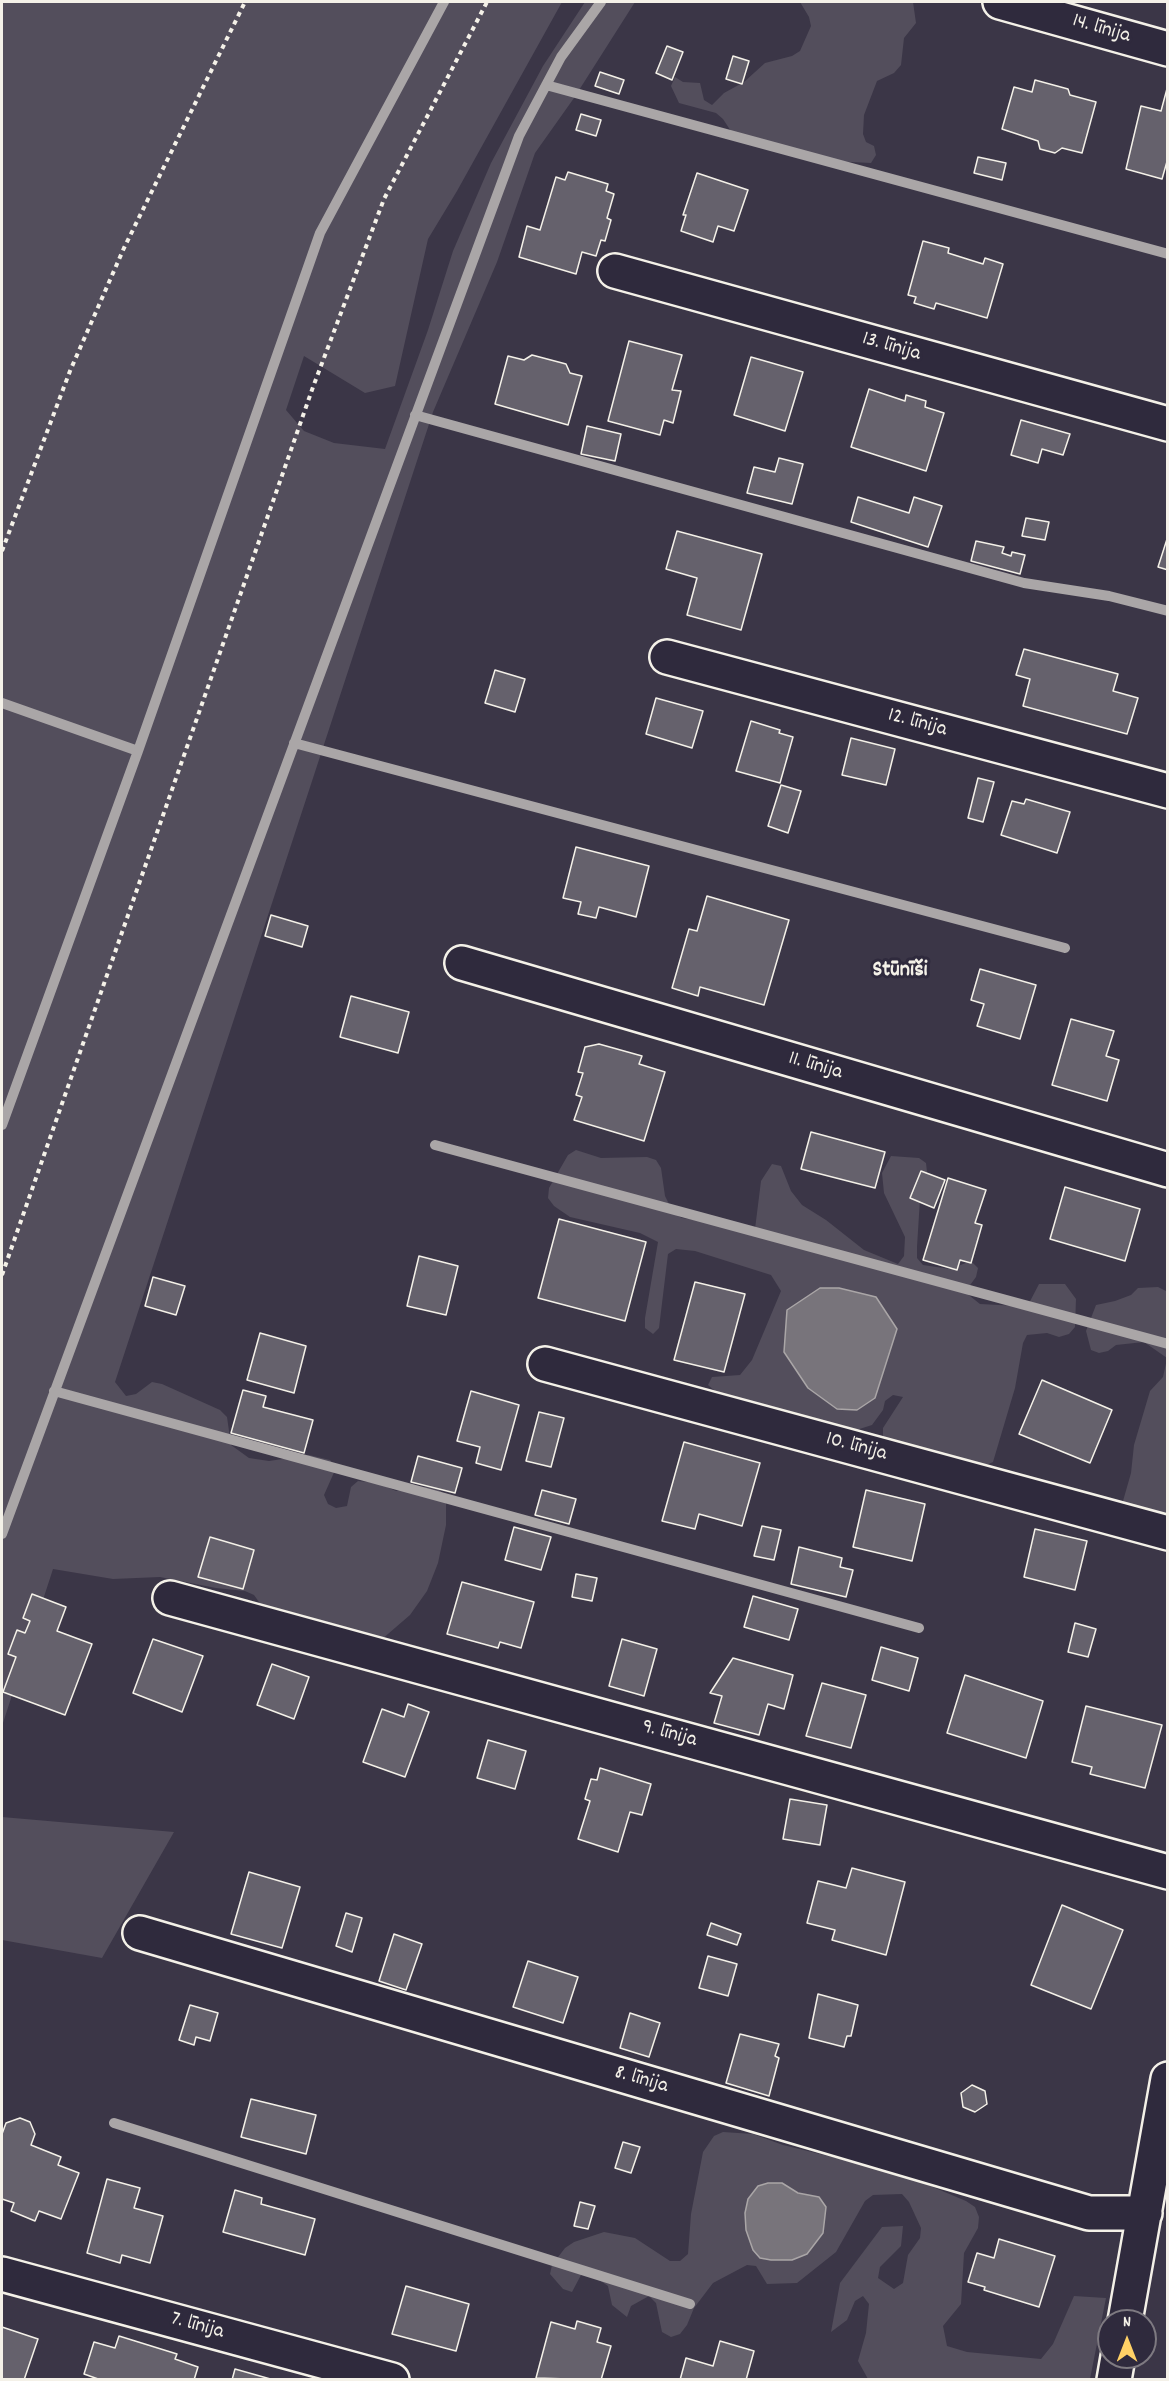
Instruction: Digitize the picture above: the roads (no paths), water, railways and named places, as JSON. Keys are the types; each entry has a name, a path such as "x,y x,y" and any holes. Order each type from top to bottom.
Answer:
{"street":[{"name":"14. līnija","path":"1000,2 1167,49"},
{"name":"13. līnija","path":"615,271 1167,424"},
{"name":"12. līnija","path":"668,657 1167,791"},
{"name":"11. līnija","path":"462,963 1167,1170"},
{"name":"10. līnija","path":"545,1364 1167,1533"},
{"name":"9. līnija","path":"170,1598 1167,1872"},
{"name":"8. līnija","path":"140,1933 1089,2213 1145,2213"},
{"path":"1127,2309 1167,2079"},
{"name":"7. līnija","path":"2,2274 392,2379"}],"waterway":[{"path":"2,1125 138,751 320,233 444,2"},
{"path":"2,1534 519,136 561,57 601,2"},
{"path":"546,85 1168,254"},
{"path":"415,415 1024,583 1109,596 1168,611"},
{"path":"2,703 138,751"},
{"path":"294,743 1065,948"},
{"path":"435,1145 1168,1344"},
{"path":"54,1391 919,1628"},
{"path":"114,2123 690,2304"}],"district":[{"name":"Stūnīši","path":"900,972"}]}
